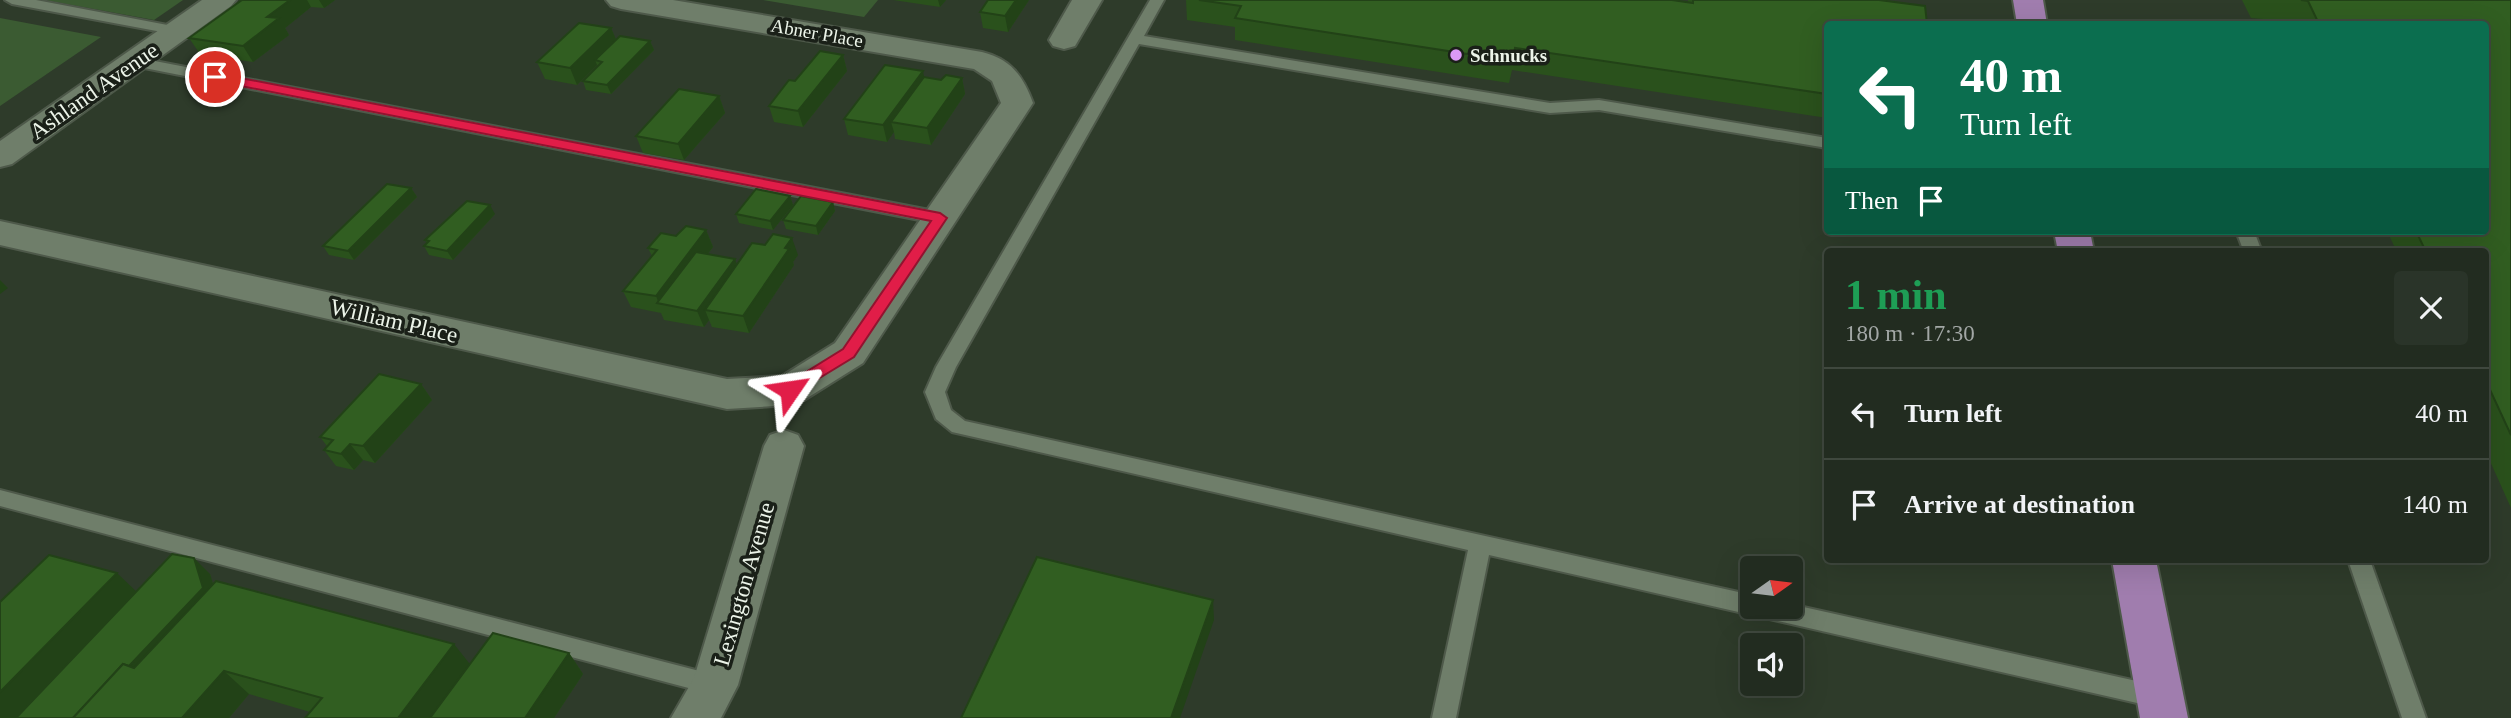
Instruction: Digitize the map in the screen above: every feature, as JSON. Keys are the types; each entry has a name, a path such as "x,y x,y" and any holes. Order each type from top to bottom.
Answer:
{"main road":[{"path":"2028,0 2032,21"},
{"path":"2135,563 2162,708"}],"street":[{"name":"Ashland Avenue","path":"0,157 221,0"},
{"name":"Abner Place","path":"621,0 982,61 1000,68 1017,103 940,218"},
{"path":"1064,40 1087,0"},
{"name":"William Place","path":"0,233 727,394 790,390 849,353 940,218"},
{"name":"Lexington Avenue","path":"705,702 784,446"}],"lane":[{"path":"12,0 178,31"},
{"path":"1157,0 946,367 934,393 943,414 959,427 1740,602"},
{"path":"1135,39 1550,108 1598,106 1824,143"},
{"path":"134,62 940,218"},
{"path":"0,498 705,702"},
{"path":"1444,718 1480,544"},
{"path":"2360,563 2414,718"},
{"path":"1803,617 2162,708"}],"green space":[{"path":"45,0 183,0 154,20"},
{"path":"763,0 878,0 864,17"},
{"path":"0,18 101,37 0,106"}],"building":[{"path":"242,0 290,0 267,17 279,18 243,46 189,38"},
{"path":"988,0 1016,0 1005,16 980,12"},
{"path":"1199,0 1672,0 1693,3 1693,0 1879,0 1925,6 1927,21 1824,21 1824,94 1515,48 1513,61 1235,18 1241,6"},
{"path":"2301,0 2511,0 2511,435 2489,388 2489,248 2424,248 2418,235 2489,235 2489,21 2318,21 2308,1"},
{"path":"579,23 611,28 570,68 537,62"},
{"path":"620,36 650,41 607,85 583,81 602,62 595,60"},
{"path":"820,51 843,55 798,111 769,106 789,80 795,81"},
{"path":"885,65 923,71 883,125 844,119"},
{"path":"946,75 962,78 927,128 891,122 924,77 941,80"},
{"path":"679,89 719,96 678,144 636,136"},
{"path":"387,184 411,188 348,251 323,246"},
{"path":"756,189 790,196 770,221 736,214"},
{"path":"801,196 833,202 816,226 783,220"},
{"path":"467,201 490,205 447,251 424,246 429,241 425,240"},
{"path":"686,226 706,230 656,296 623,291 657,250 648,248 661,233 676,236"},
{"path":"773,234 792,238 785,248 789,249 743,316 705,310 752,243 765,245"},
{"path":"696,252 735,259 697,311 657,303"},
{"path":"379,374 421,384 363,446 350,444 341,454 324,450 333,440 320,437"},
{"path":"172,554 194,558 203,588 129,666 123,664 73,718 16,718"},
{"path":"49,555 117,573 0,692 0,602"},
{"path":"1037,557 1213,600 1171,718 961,718"},
{"path":"216,581 454,644 398,718 305,718 322,698 224,671 182,718 73,718 123,664 134,668"},
{"path":"493,633 569,653 525,718 430,718"}],"place":[{"name":"Schnucks","path":"1456,55"}],"route":[{"path":"215,77 940,218 849,353 790,390"}]}
